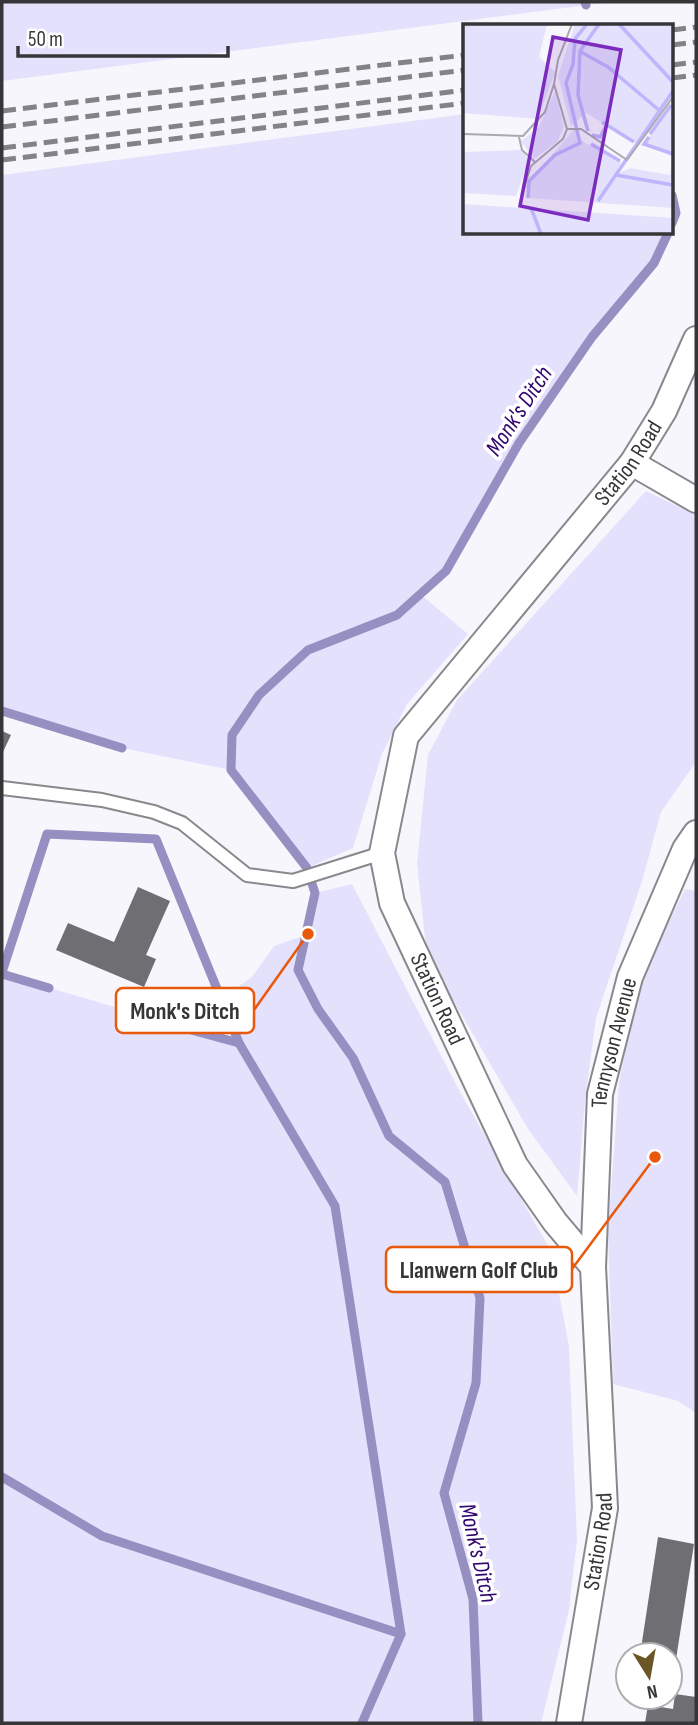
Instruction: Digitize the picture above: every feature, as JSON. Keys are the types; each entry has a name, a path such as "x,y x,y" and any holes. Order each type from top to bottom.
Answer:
{"street":[{"name":"Station Road","path":"569,1723 605,1508 593,1267 555,1222 515,1165 393,903 382,853 406,736 632,463 664,411 696,339"},
{"path":"632,463 696,500"},
{"name":"Tennyson Avenue","path":"593,1267 600,1094 630,976 685,849 696,833"}],"lane":[{"path":"2,788 102,800 154,812 182,823 247,875 293,881 382,853"}],"shaded area":[{"path":"2,2 611,2 2,81"},
{"path":"463,114 463,234 668,234 654,263 592,337 519,443 446,571 420,594 468,634 407,704 382,754 353,848 307,868 231,770 122,748 2,711 2,175"},
{"path":"646,491 696,515 696,762 661,812 642,881 596,1018 585,1101 577,1196 528,1129 448,991 426,947 417,863 428,755 457,700"},
{"path":"352,884 460,1092 551,1251 569,1346 577,1539 569,1610 541,1723 2,1723 2,974 238,1043 221,999 252,977 274,946 308,934 315,893"},
{"path":"685,889 696,891 696,1413 678,1401 613,1384 608,1231 619,1083 637,988"}],"building":[{"path":"2,731 11,735 2,754"},
{"path":"138,887 170,901 146,955 156,959 144,987 56,950 68,923 114,942"},
{"path":"658,1537 694,1544 679,1641 642,1641"},
{"path":"684,1695 696,1697 696,1723 645,1723 647,1711 684,1711"}],"waterway":[{"name":"Monk's Ditch","path":"674,204 674,218"},
{"name":"Monk's Ditch","path":"478,1723 473,1599 444,1493 476,1383 480,1298 445,1182 389,1136 353,1058 318,1009 298,970 315,893 307,868 231,770 232,735 259,695 308,650 397,615 446,571 519,443 592,337 654,263 668,234"},
{"path":"2,711 122,748"},
{"path":"2,972 47,834 156,839 239,1043 335,1206 401,1634 362,1723"},
{"path":"2,974 49,988"},
{"path":"136,1015 239,1043"},
{"path":"2,1477 102,1536 401,1634"}],"railway":[{"path":"674,30 696,27"},
{"path":"674,45 696,42"},
{"path":"2,111 463,55"},
{"path":"674,65 696,62"},
{"path":"2,127 463,70"},
{"path":"674,78 696,75"},
{"path":"2,148 463,90"},
{"path":"2,160 463,103"}],"place":[{"name":"Monk's Ditch","path":"308,934"},
{"name":"Llanwern Golf Club","path":"655,1157"}]}
